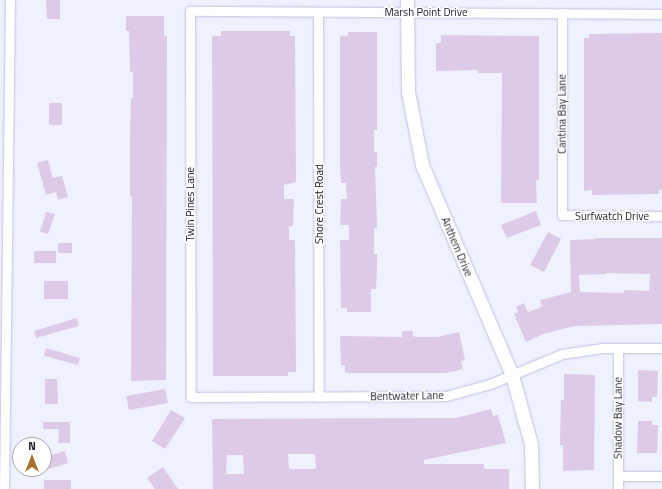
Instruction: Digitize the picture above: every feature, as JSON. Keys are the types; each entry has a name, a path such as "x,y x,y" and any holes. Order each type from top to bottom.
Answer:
{"street":[{"path":"4,489 10,0"},
{"name":"Marsh Point Drive","path":"190,11 318,12 407,6 562,13 662,14"},
{"name":"Anthem Drive","path":"407,6 408,92 422,165 512,375 531,444 532,489"},
{"name":"Twin Pines Lane","path":"190,11 191,397"},
{"name":"Shore Crest Road","path":"318,12 319,397"},
{"name":"Cantina Bay Lane","path":"562,13 562,215"},
{"name":"Surfwatch Drive","path":"562,215 662,216"},
{"name":"Bentwater Lane","path":"191,397 446,396 490,384 562,354 602,348 662,348"},
{"name":"Shadow Bay Lane","path":"618,348 618,489"},
{"path":"618,476 662,476"}],"building":[{"path":"46,0 60,0 60,19 47,19"},
{"path":"126,16 164,16 164,36 167,36 166,380 131,381 132,196 130,196 130,139 133,72 130,72 129,31 126,31"},
{"path":"221,31 290,31 290,36 295,36 296,182 284,185 284,199 294,199 293,226 289,226 289,240 295,240 296,372 288,372 288,376 213,376 212,36 221,36"},
{"path":"348,32 377,32 377,130 374,130 374,152 377,152 377,167 375,167 377,228 374,228 374,254 377,254 377,269 376,289 371,289 371,312 347,312 347,308 341,308 340,240 349,240 349,225 340,225 341,199 347,199 346,183 341,183 340,167 340,36 348,36"},
{"path":"662,33 662,190 659,190 659,194 592,195 592,190 584,191 584,38 589,38 589,34"},
{"path":"441,35 539,36 539,180 536,180 537,203 501,203 502,73 478,73 478,70 436,71 436,43 441,43"},
{"path":"49,103 62,103 62,125 49,125"},
{"path":"48,160 53,178 62,176 68,197 58,200 56,192 46,195 37,163"},
{"path":"536,211 541,225 507,238 501,225"},
{"path":"46,212 55,214 48,234 40,232"},
{"path":"548,232 561,239 544,272 530,265"},
{"path":"662,238 662,324 575,326 543,334 526,342 514,314 518,312 516,307 524,303 528,312 542,307 540,300 571,292 570,240","holes":["606,273 650,274 649,291 624,290 624,293 580,292 579,275"]},
{"path":"58,243 72,243 72,253 58,253"},
{"path":"34,251 56,251 56,263 34,263"},
{"path":"44,281 68,281 68,299 44,299"},
{"path":"77,318 79,326 36,338 34,331"},
{"path":"402,331 413,331 413,336 417,337 437,337 459,332 465,360 461,361 463,369 446,373 345,373 345,365 341,365 340,336 402,337"},
{"path":"46,348 80,358 78,365 44,356"},
{"path":"638,370 658,371 657,397 652,397 652,402 638,401"},
{"path":"564,374 595,375 594,470 563,471 563,445 560,445 561,400 564,400"},
{"path":"45,379 57,379 58,404 45,404"},
{"path":"165,389 168,403 129,410 126,396"},
{"path":"491,409 493,416 498,415 506,443 424,460 424,464 484,464 484,469 509,469 509,489 213,489 212,419 456,418","holes":["288,454 315,454 316,469 289,469","227,455 243,455 244,474 226,474"]},
{"path":"171,410 185,418 165,449 152,441"},
{"path":"638,421 652,421 652,425 658,425 657,453 637,453"},
{"path":"43,422 70,422 70,443 58,443 59,429 43,429"},
{"path":"65,451 68,463 52,468 52,455"},
{"path":"163,467 178,489 155,489 147,478"},
{"path":"44,480 71,480 71,489 44,489"}]}
